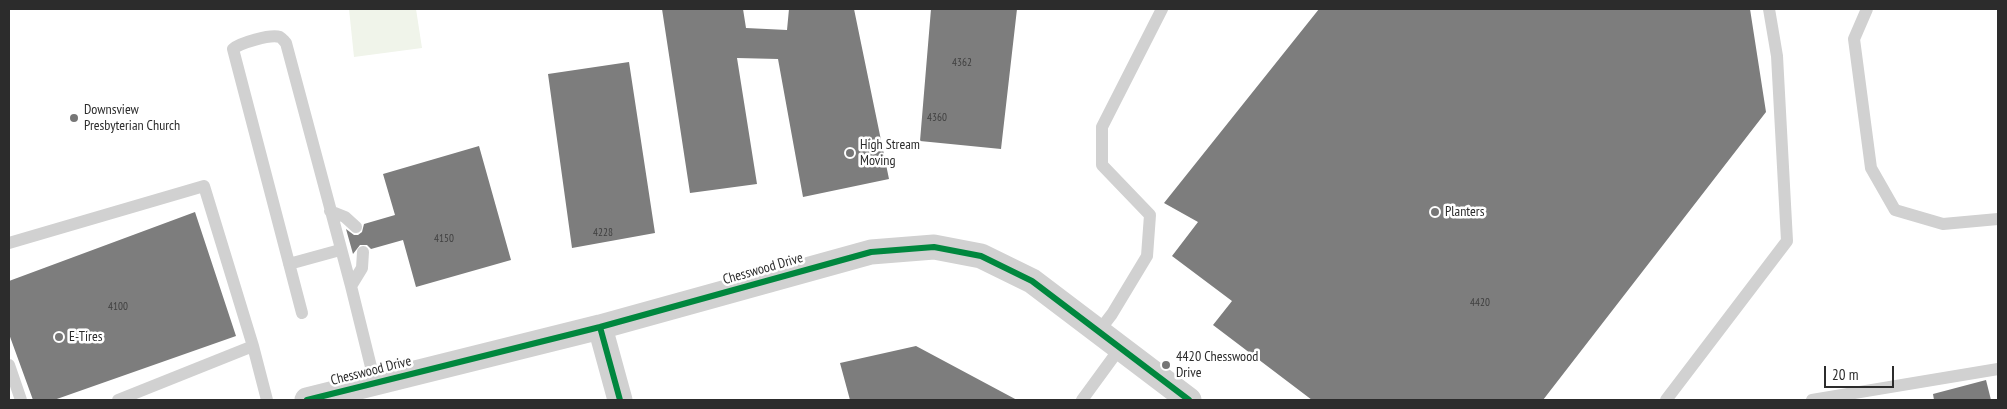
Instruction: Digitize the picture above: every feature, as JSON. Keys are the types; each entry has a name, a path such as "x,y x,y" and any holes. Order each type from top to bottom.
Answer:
{"street":[{"name":"Chesswood Drive","path":"307,400 600,328 871,252 934,247 981,256 1032,281 1189,400"},
{"path":"600,328 620,400"}],"lane":[{"path":"1099,331 1112,314 1147,256 1150,215 1102,164 1102,128 1162,9"},
{"path":"1666,400 1787,242 1777,56 1769,9"},
{"path":"1867,9 1854,39 1870,168 1895,210 1942,224 1998,219"},
{"path":"302,313 233,49 238,44 273,36 281,38 286,43 376,383"},
{"path":"9,243 204,186 253,346 267,400"},
{"path":"330,211 345,217 356,227"},
{"path":"289,264 340,250"},
{"path":"351,286 362,268 363,252"},
{"path":"118,400 253,346"},
{"path":"1082,400 1120,348"},
{"path":"9,365 21,400"},
{"path":"1812,400 1998,369"}],"shaded area":[{"path":"349,9 416,9 422,48 354,57"}],"building":[{"path":"662,9 743,9 746,28 787,30 789,9 854,9 889,179 803,197 778,59 737,58 757,184 690,193"},
{"path":"931,9 1017,9 1001,149 920,141"},
{"name":"Planters","path":"1319,9 1750,9 1766,112 1543,400 1312,400 1213,325 1232,301 1172,256 1198,222 1164,203"},
{"path":"629,62 655,233 572,248 548,74"},
{"path":"479,146 511,260 416,287 403,240 371,249 367,245 360,245 353,254 346,229 354,235 358,235 362,232 364,224 395,215 383,174"},
{"path":"195,212 236,336 54,400 33,400 9,334 9,281"},
{"path":"916,346 1017,400 850,400 840,363"},
{"path":"1986,380 1991,400 1934,400 1933,394"}],"cycle path":[{"path":"307,400 600,327 871,252 934,247 981,256 1032,281 1189,400"},
{"path":"600,327 620,400"}],"place":[{"name":"Downsview Presbyterian Church","path":"74,118"},
{"name":"High Stream Moving","path":"850,153"},
{"name":"Planters","path":"1435,212"},
{"name":"E-Tires","path":"59,337"},
{"name":"4420 Chesswood Drive","path":"1166,365"}]}
